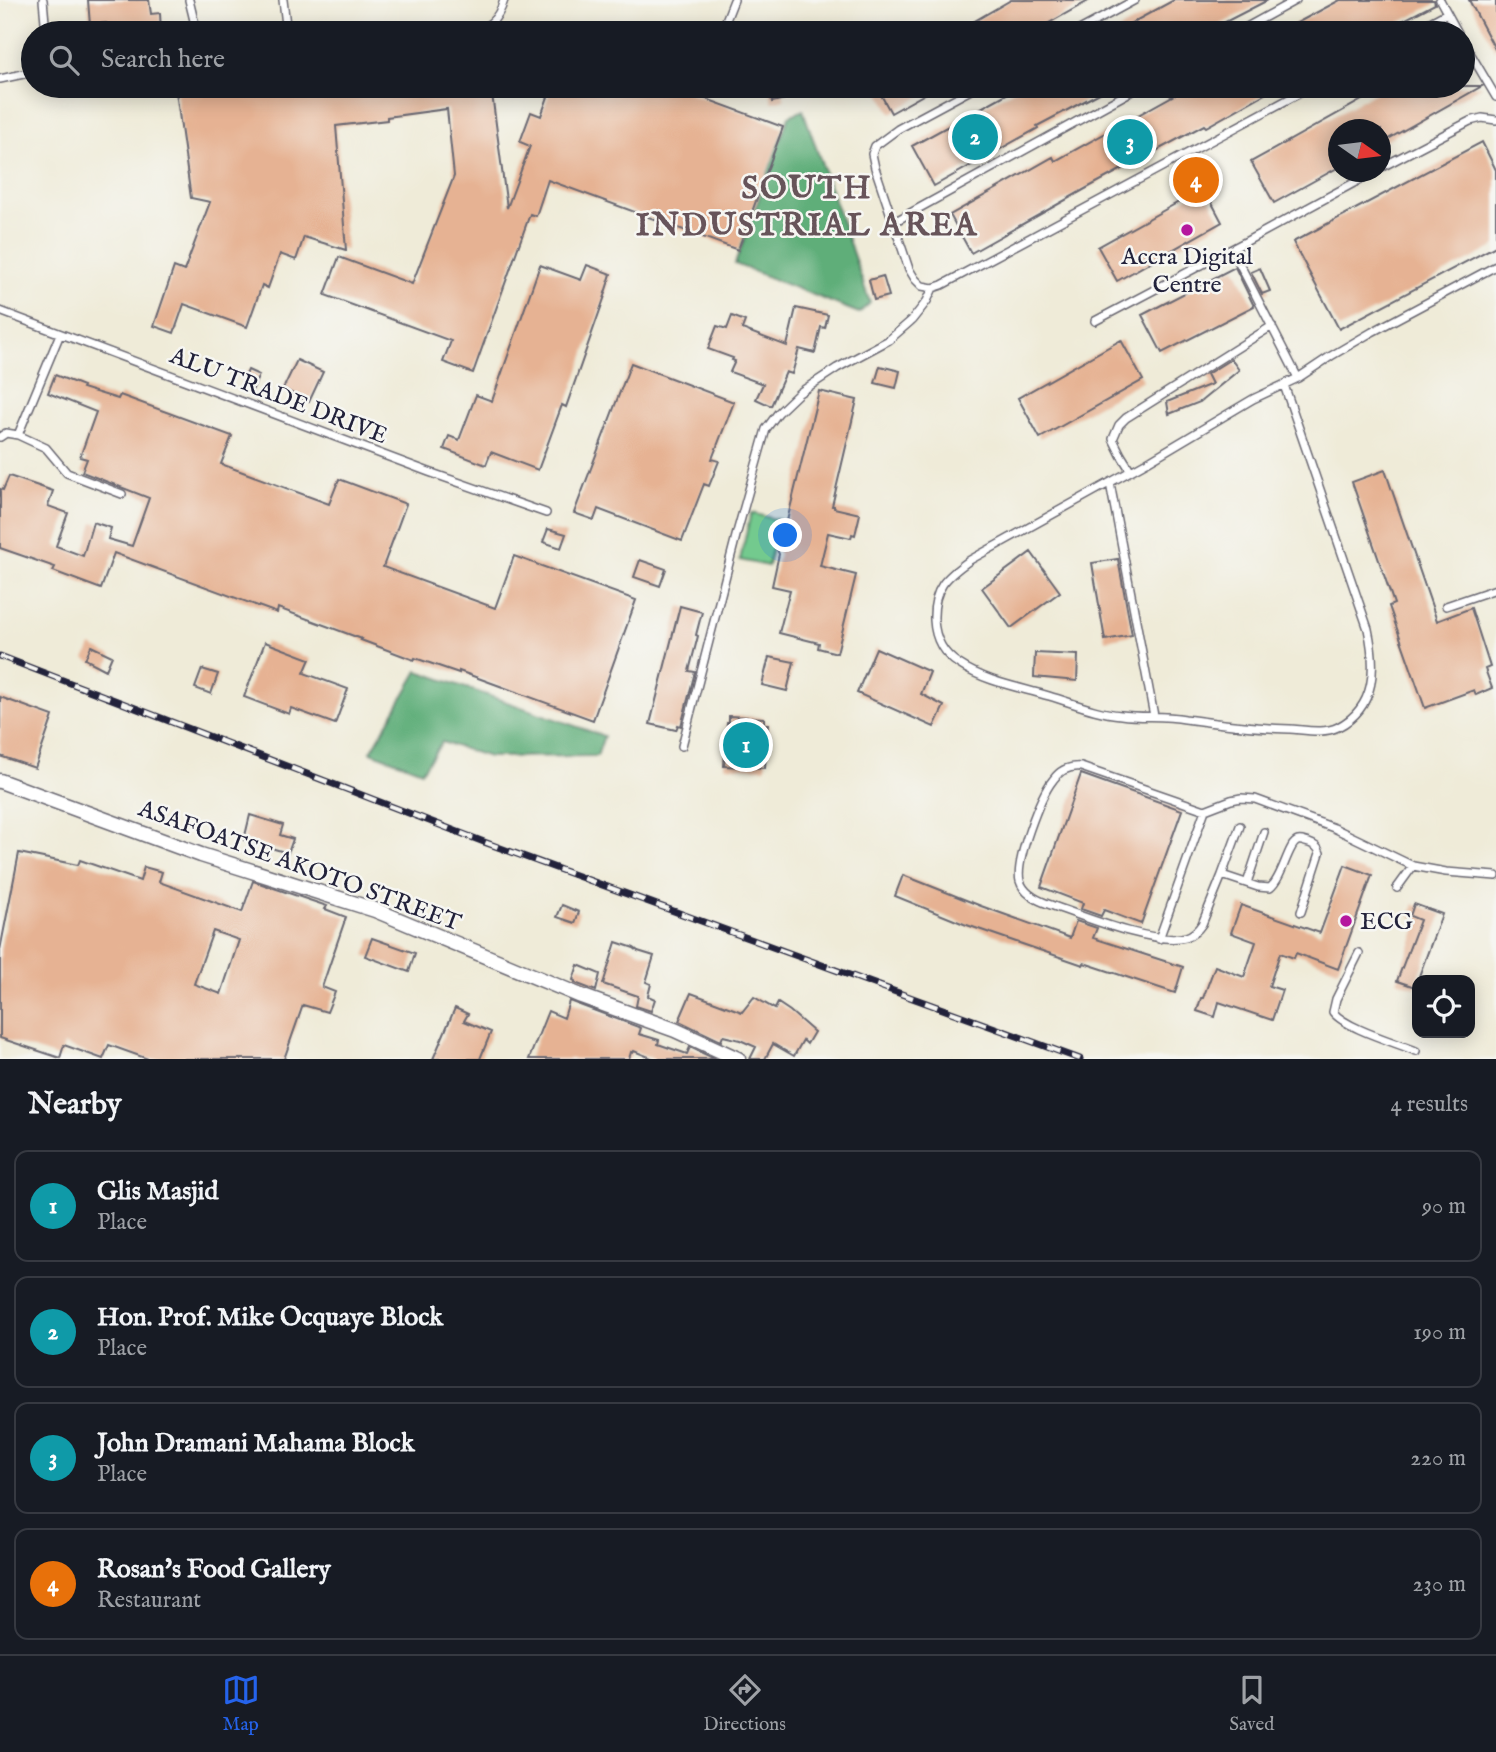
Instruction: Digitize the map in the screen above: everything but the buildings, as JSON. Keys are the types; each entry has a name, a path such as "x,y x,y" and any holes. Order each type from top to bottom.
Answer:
{"street":[{"name":"ASAFOATSE AKOTO STREET","path":"0,781 201,855 375,910 582,996 674,1030 738,1059"}],"lane":[{"path":"43,0 45,21"},
{"path":"189,0 194,21"},
{"path":"283,0 286,21"},
{"path":"493,21 504,0"},
{"path":"726,21 734,0"},
{"path":"1096,21 1135,0"},
{"path":"1258,21 1296,0"},
{"path":"1440,0 1451,21"},
{"path":"1432,21 1447,13"},
{"path":"1475,61 1496,97"},
{"path":"0,79 21,75"},
{"path":"933,288 922,286 915,279 903,254 874,168 872,154 875,146 898,129 956,98"},
{"path":"894,222 1119,98"},
{"path":"682,746 766,429 778,413 799,393 837,368 889,340 912,320 933,288 1290,98"},
{"path":"1391,163 1470,121 1482,118 1496,120"},
{"path":"1095,321 1356,182"},
{"path":"1232,249 1298,379"},
{"path":"1283,385 1373,650 1370,690 1363,705 1350,719 1328,730 1267,729 1154,716 1121,716 1003,684 959,664 940,645 934,611 942,582 952,573 1253,399 1283,385 1298,379 1372,332 1496,266"},
{"name":"ALU TRADE DRIVE","path":"0,311 429,472 546,513"},
{"path":"1131,471 1114,439 1119,425 1272,326"},
{"path":"18,435 60,334"},
{"path":"0,437 6,433 18,435 46,448 67,473 122,494"},
{"path":"1110,483 1154,716"},
{"path":"1446,606 1496,589"},
{"path":"1240,826 1202,924 1198,930 1182,938 1159,939 1138,934 1048,904 1026,892 1020,882 1019,870 1041,800 1053,779 1063,769 1073,766 1205,810 1231,800 1255,799 1334,828 1413,866 1496,876"},
{"path":"1159,939 1205,810"},
{"path":"1247,883 1264,832"},
{"path":"1222,875 1258,887 1270,888 1278,879 1294,843 1300,840 1314,845 1320,853 1301,912"},
{"path":"1397,888 1413,866"},
{"path":"1359,953 1336,999 1334,1013 1349,1024 1416,1051"}],"green space":[{"path":"803,110 870,303 859,313 735,264 789,116"},
{"path":"751,513 779,520 768,566 740,560"},
{"path":"418,671 604,736 597,756 489,757 442,742 422,771 371,752"}],"railway":[{"path":"0,656 484,842 1080,1059"}],"place":[{"name":"Hon. Prof. Mike Ocquaye Block","path":"975,137"},
{"name":"John Dramani Mahama Block","path":"1130,142"},
{"name":"Rosan's Food Gallery","path":"1196,180"},
{"name":"Accra Digital Centre","path":"1187,230"},
{"name":"Glis Masjid","path":"746,745"},
{"name":"ECG","path":"1346,921"}],"district":[{"name":"SOUTH INDUSTRIAL AREA","path":"807,206"}]}
